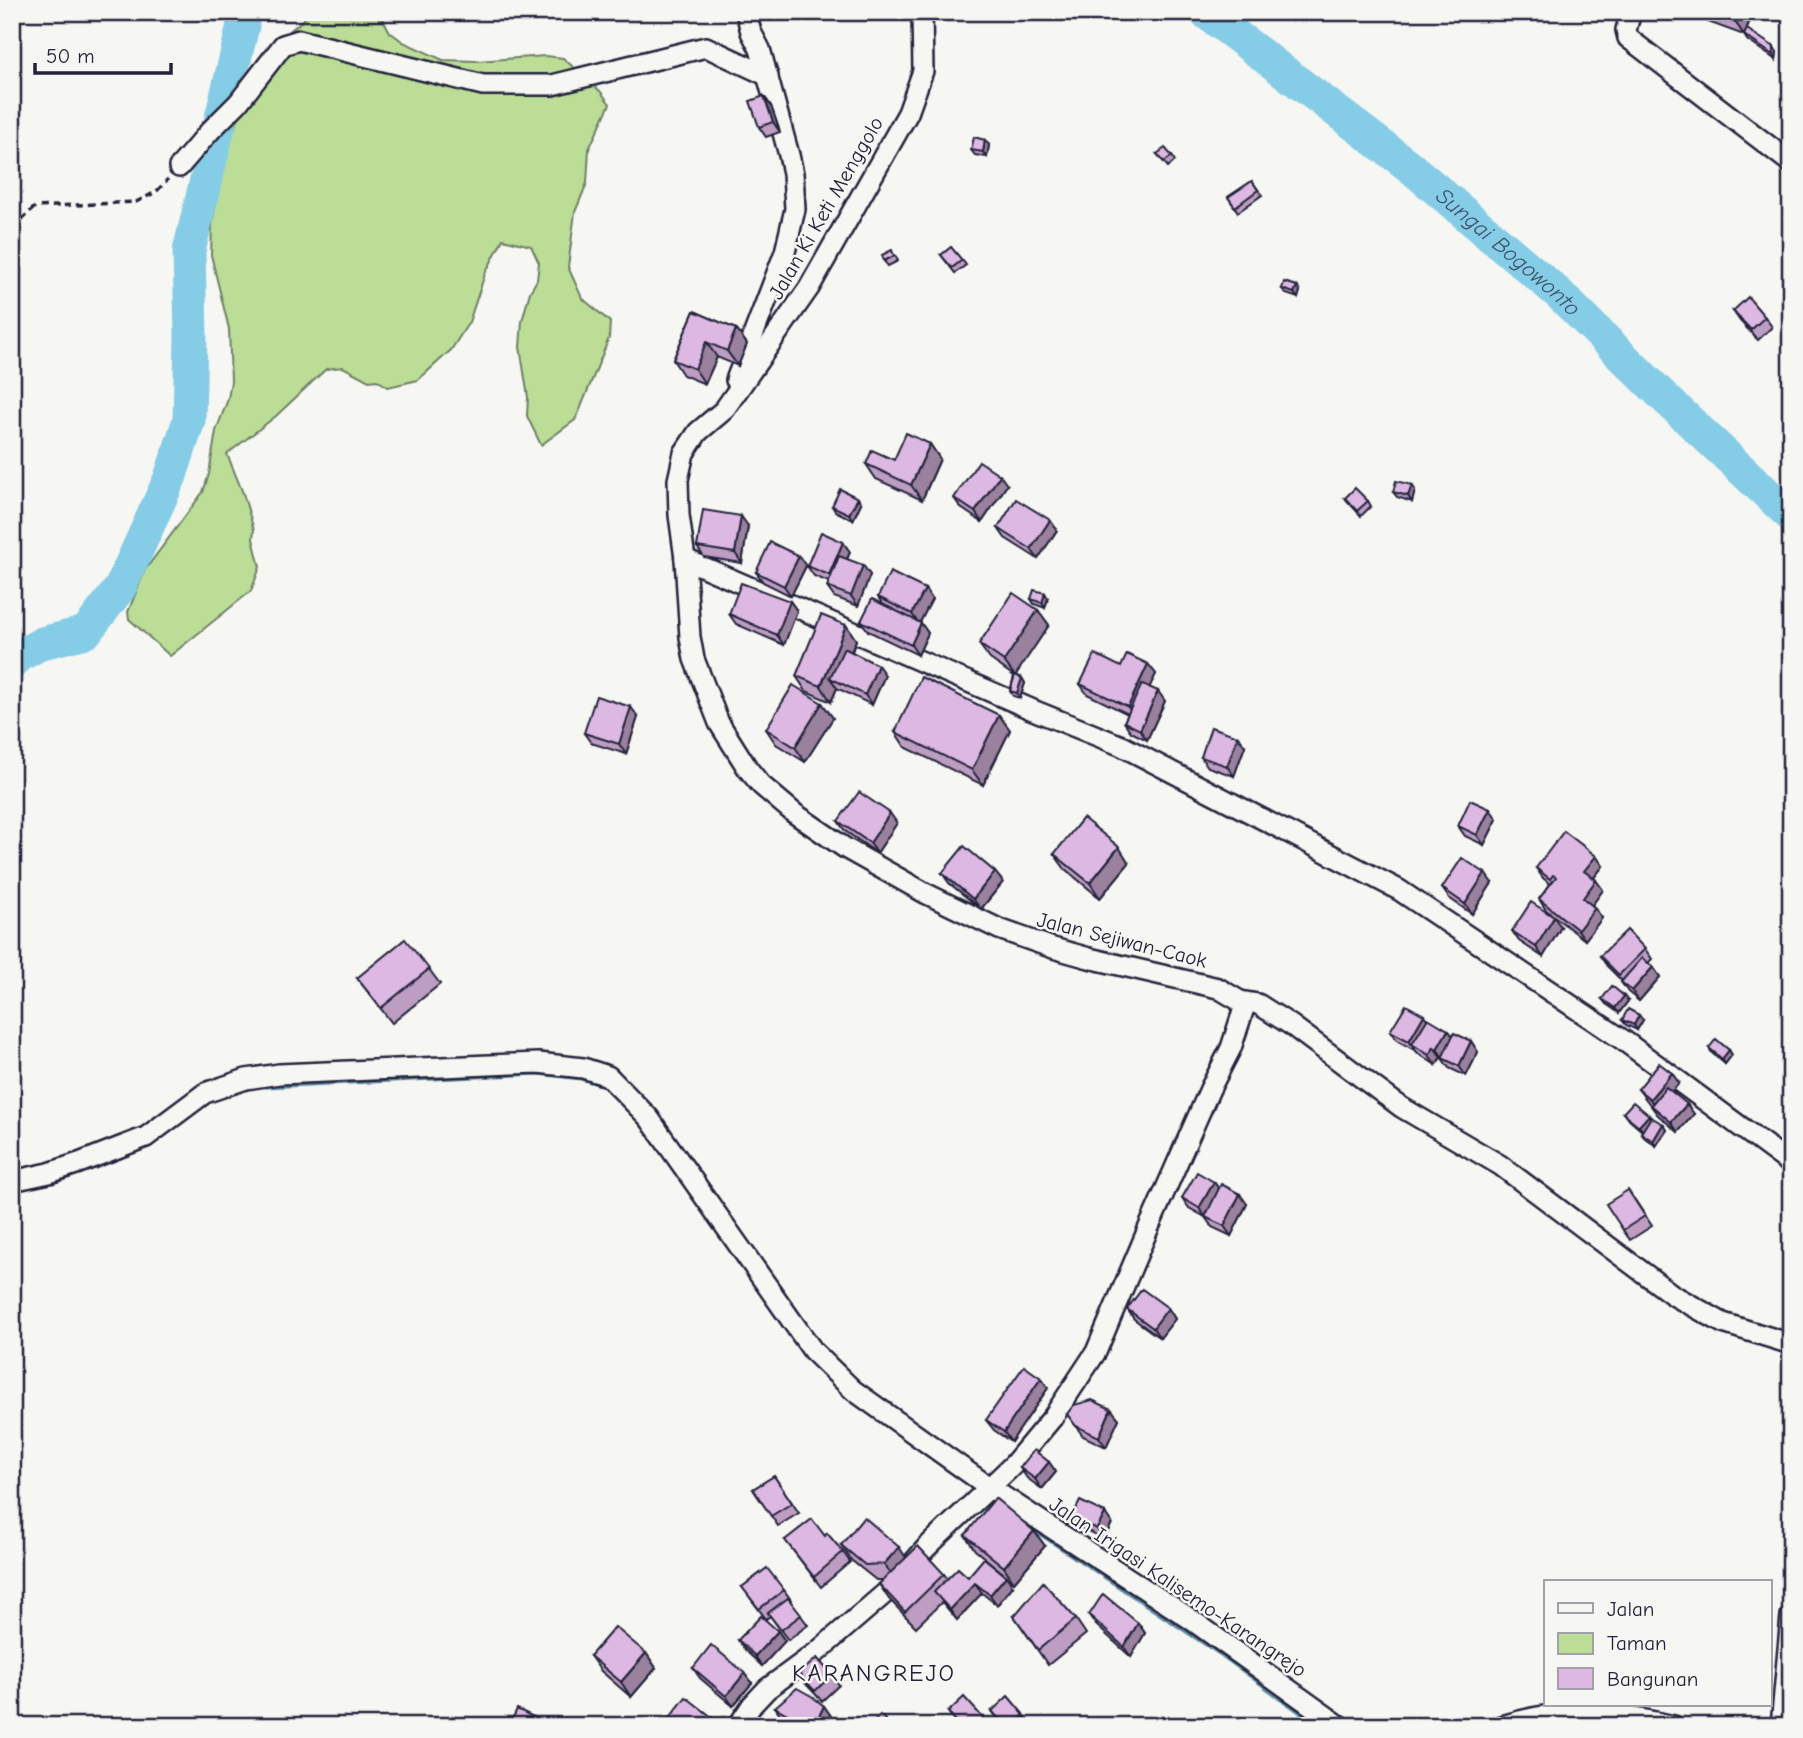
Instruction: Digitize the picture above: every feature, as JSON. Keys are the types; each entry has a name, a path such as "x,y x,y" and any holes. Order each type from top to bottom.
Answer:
{"street":[{"path":"724,410 785,252 795,209 793,173 768,76 746,12"},
{"name":"Jalan Ki Keti Menggolo","path":"724,410 809,288 908,113 923,71 922,12"},
{"path":"1631,12 1628,19 1628,38 1791,163"},
{"path":"180,167 238,103 283,45 299,40 482,85 552,85 706,47 768,76"},
{"name":"Jalan Sejiwan-Caok","path":"724,410 698,432 684,453 678,480 690,637 694,659 719,723 737,755 761,785 794,813 871,865 946,905 999,929 1089,958 1218,988 1240,1001 1258,1004 1402,1107 1500,1165 1690,1305 1724,1323 1791,1343"},
{"path":"685,558 1033,710 1122,746 1399,890 1623,1040 1791,1164"},
{"path":"738,1726 767,1689 817,1652 890,1589 926,1547 1013,1465 1052,1417 1096,1352 1210,1089 1231,1048 1244,1008 1240,1001"},
{"name":"Jalan Irigasi Kalisemo-Karangrejo","path":"12,1181 69,1167 146,1137 205,1093 246,1079 279,1074 538,1063 583,1069 608,1076 649,1118 813,1351 853,1390 987,1488 1199,1625 1340,1726"},
{"path":"1781,1726 1791,1616"},
{"path":"1502,1726 1547,1714 1578,1711 1631,1717 1674,1726"}],"path":[{"path":"12,228 34,206 136,202 156,192 180,167"}],"green space":[{"path":"309,12 379,12 390,32 403,42 443,60 477,61 546,56 563,58 600,91 610,104 589,149 587,183 575,212 568,267 582,298 610,322 609,338 575,420 541,445 527,416 528,397 520,347 522,321 530,292 537,280 539,263 531,246 503,239 485,274 469,322 451,350 418,380 388,387 377,380 369,381 343,367 326,369 276,416 227,454 254,530 253,539 260,567 251,591 170,656 129,619 128,612 145,570 203,492 209,474 216,431 228,399 231,381 229,329 211,255 212,224 225,152 258,68 269,48"}],"building":[{"path":"1713,12 1737,12 1734,20"},
{"path":"1747,29 1774,47 1773,55 1744,35"},
{"path":"764,96 773,122 759,127 750,101"},
{"path":"974,137 985,140 983,152 971,150"},
{"path":"1165,148 1172,156 1164,162 1157,154"},
{"path":"1252,181 1258,190 1235,207 1228,197"},
{"path":"951,247 962,260 952,268 941,255"},
{"path":"892,250 894,256 884,261 882,255"},
{"path":"1284,282 1297,286 1294,293 1282,289"},
{"path":"1791,290 1791,305 1788,307 1781,299"},
{"path":"1748,297 1765,317 1751,330 1733,311"},
{"path":"694,311 736,329 727,351 706,342 695,369 673,360"},
{"path":"906,433 930,444 911,485 866,464 872,450 894,460"},
{"path":"979,461 1000,475 975,512 954,498"},
{"path":"1396,481 1412,485 1408,496 1393,492"},
{"path":"1355,488 1368,501 1357,511 1345,498"},
{"path":"840,489 858,498 849,514 832,506"},
{"path":"1016,499 1050,520 1031,549 998,528"},
{"path":"703,510 741,516 735,553 697,547"},
{"path":"821,532 843,542 829,575 807,566"},
{"path":"770,542 799,556 784,586 756,572"},
{"path":"839,556 863,565 851,596 827,587"},
{"path":"890,572 925,589 912,614 878,597"},
{"path":"741,583 790,601 777,635 729,614"},
{"path":"1034,590 1045,593 1042,603 1031,599"},
{"path":"1013,593 1038,610 1004,661 979,644"},
{"path":"872,599 921,623 911,645 861,621"},
{"path":"821,615 846,625 821,686 796,676"},
{"path":"844,648 878,665 865,695 830,678"},
{"path":"1095,654 1121,667 1127,654 1148,664 1128,707 1080,684"},
{"path":"1015,675 1022,678 1017,693 1010,691"},
{"path":"921,677 999,715 972,770 895,732"},
{"path":"1142,684 1158,691 1140,730 1124,722"},
{"path":"793,685 822,703 795,747 766,729"},
{"path":"596,696 631,707 619,744 584,733"},
{"path":"1211,727 1238,736 1227,766 1201,757"},
{"path":"859,792 890,813 870,843 838,821"},
{"path":"1470,800 1490,809 1477,835 1458,826"},
{"path":"1083,818 1119,847 1090,883 1054,854"},
{"path":"1564,831 1596,856 1584,871 1596,880 1583,898 1595,908 1578,930 1539,899 1556,877 1553,875 1550,879 1536,868"},
{"path":"964,846 995,872 973,899 942,873"},
{"path":"1462,858 1485,873 1465,904 1442,888"},
{"path":"1531,902 1554,917 1536,947 1512,931"},
{"path":"1627,930 1645,949 1619,975 1600,956"},
{"path":"405,939 429,969 381,1008 357,978"},
{"path":"1642,958 1653,967 1632,991 1621,982"},
{"path":"1612,986 1624,996 1615,1008 1602,999"},
{"path":"1406,1005 1424,1015 1409,1041 1390,1031"},
{"path":"1628,1009 1639,1015 1634,1025 1622,1020"},
{"path":"1428,1018 1448,1030 1437,1049 1434,1047 1429,1055 1412,1044"},
{"path":"1454,1033 1471,1041 1459,1066 1442,1058"},
{"path":"1716,1039 1729,1050 1722,1059 1709,1048"},
{"path":"1659,1063 1672,1073 1650,1099 1638,1089"},
{"path":"1666,1087 1687,1104 1671,1122 1651,1105"},
{"path":"1633,1102 1649,1115 1639,1126 1623,1113"},
{"path":"1651,1117 1663,1124 1653,1141 1641,1133"},
{"path":"1197,1172 1214,1182 1199,1208 1182,1198"},
{"path":"1221,1184 1240,1194 1224,1226 1205,1217"},
{"path":"1628,1190 1645,1216 1623,1230 1606,1204"},
{"path":"1142,1289 1168,1308 1153,1328 1127,1309"},
{"path":"1024,1366 1041,1378 1004,1432 986,1420"},
{"path":"1092,1400 1111,1409 1099,1437 1076,1426 1067,1414 1074,1405"},
{"path":"1034,1450 1049,1462 1035,1479 1020,1468"},
{"path":"774,1476 792,1503 771,1516 753,1489"},
{"path":"995,1498 1034,1531 1004,1567 965,1535"},
{"path":"1080,1501 1105,1513 1097,1529 1072,1517"},
{"path":"864,1517 899,1547 884,1564 865,1565 841,1545"},
{"path":"812,1519 825,1536 827,1533 843,1552 814,1577 785,1540"},
{"path":"918,1546 944,1574 905,1612 879,1584"},
{"path":"984,1558 1006,1576 990,1595 975,1583 950,1610 934,1592 958,1568 968,1577"},
{"path":"767,1568 784,1590 759,1609 742,1587"},
{"path":"1043,1582 1076,1619 1038,1650 1014,1616"},
{"path":"1103,1594 1138,1623 1124,1647 1089,1615"},
{"path":"788,1598 801,1615 781,1630 768,1613"},
{"path":"761,1616 778,1631 755,1656 738,1640"},
{"path":"615,1627 646,1653 621,1682 590,1656"},
{"path":"711,1645 745,1673 726,1696 693,1668"},
{"path":"817,1658 832,1675 815,1691 799,1674"},
{"path":"797,1688 824,1706 814,1726 799,1726 801,1722 775,1707"},
{"path":"1008,1696 1024,1715 1012,1726 1005,1726 992,1711"},
{"path":"686,1697 713,1718 706,1726 665,1724"},
{"path":"964,1697 985,1720 978,1726 960,1726 948,1712"},
{"path":"517,1709 552,1726 509,1726"},
{"path":"880,1715 892,1726 870,1726"}],"waterway":[{"path":"12,663 42,643 86,632 120,588 170,478 189,420 189,251 243,26 241,12"},
{"name":"Sungai Bogowonto","path":"1205,12 1409,166 1558,293 1791,516"},
{"path":"266,1086 538,1073 581,1078 604,1085"},
{"path":"58,1180 121,1157"},
{"path":"922,1451 997,1504"},
{"path":"1020,1520 1221,1654 1320,1726"},
{"path":"1545,1726 1578,1722 1615,1726"}],"district":[{"name":"KARANGREJO","path":"874,1673"}]}
